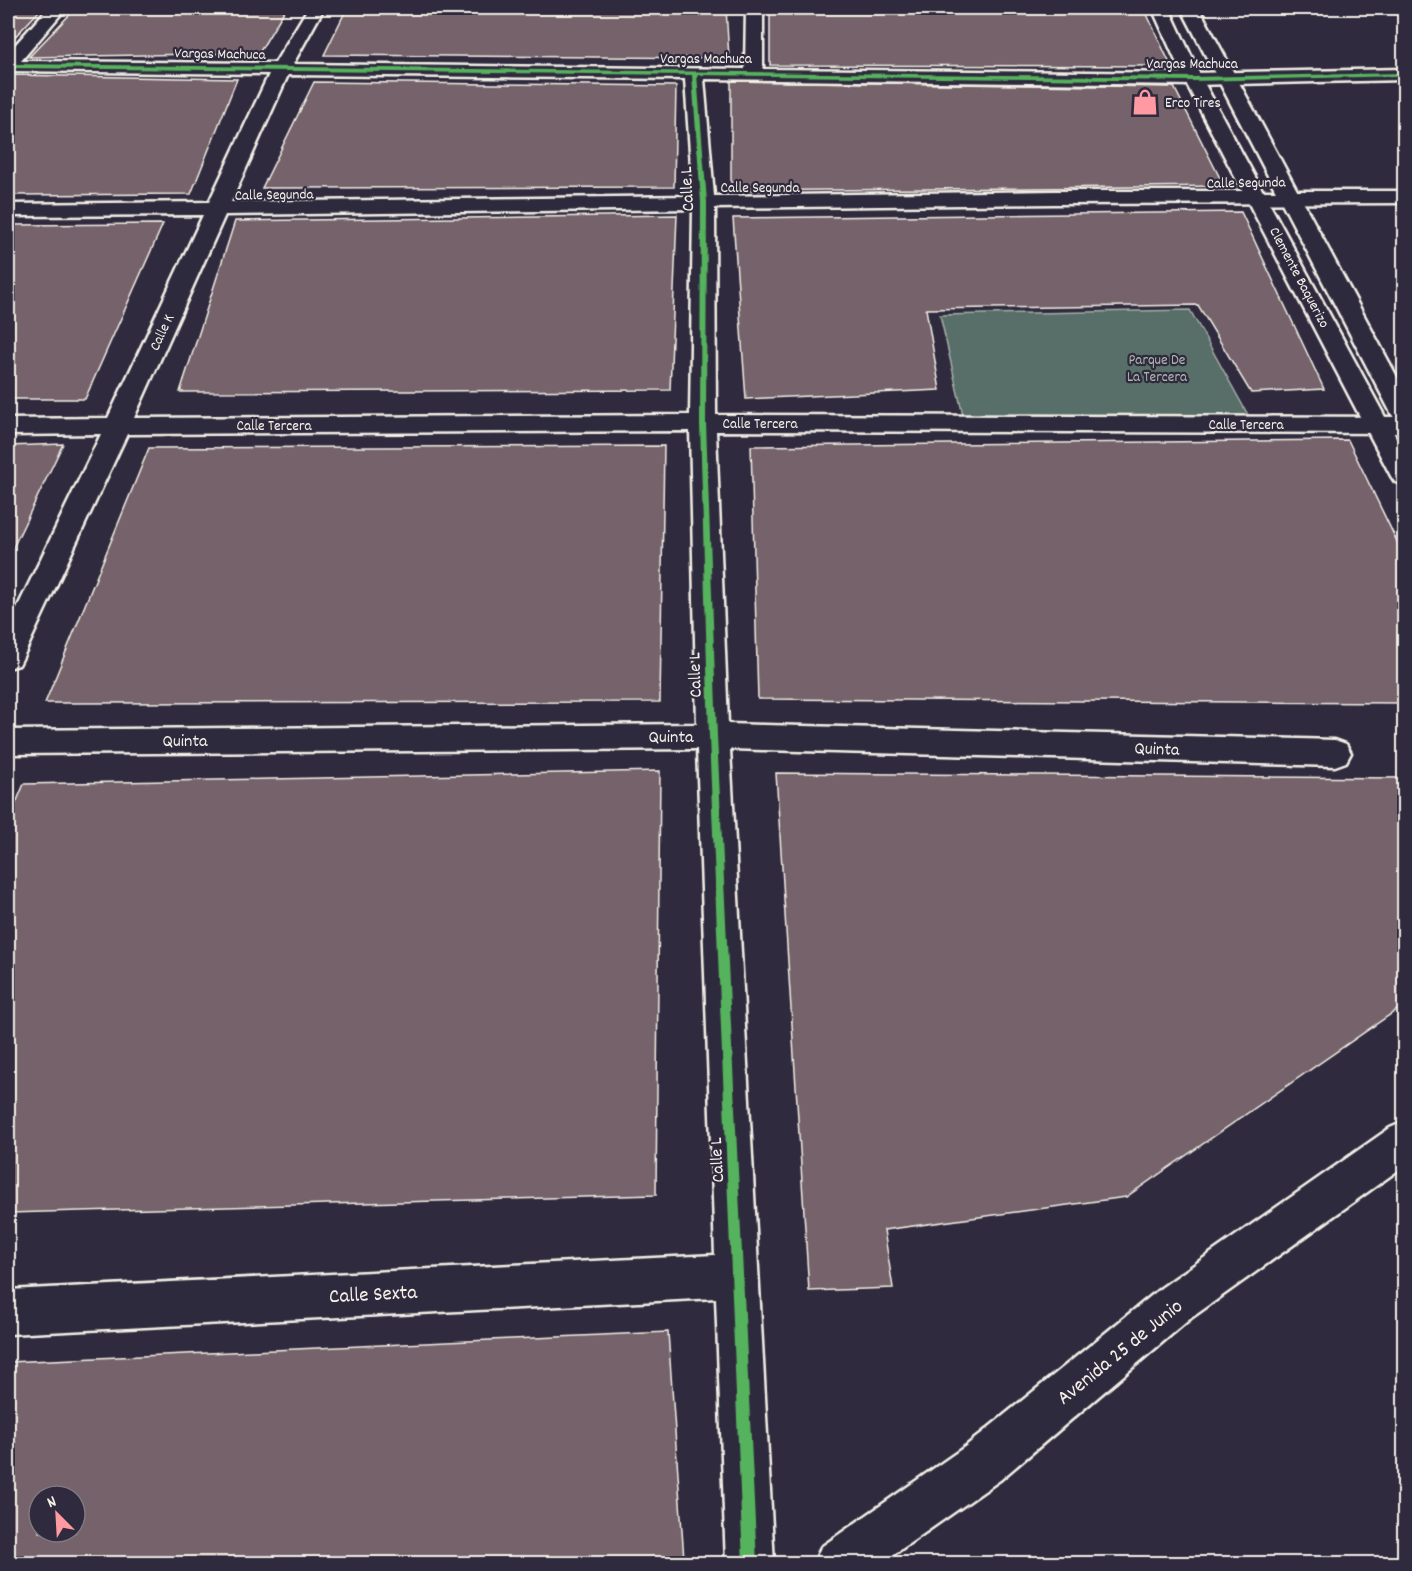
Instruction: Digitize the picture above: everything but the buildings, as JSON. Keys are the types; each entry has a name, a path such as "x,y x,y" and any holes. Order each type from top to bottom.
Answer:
{"main road":[{"path":"8,65 57,8"},
{"name":"Calle K","path":"8,657 218,210 281,69 316,8"},
{"path":"754,74 755,8"},
{"name":"Clemente Baquerizo","path":"1160,8 1193,79 1404,476"},
{"path":"1190,8 1404,413"},
{"name":"Vargas Machuca","path":"8,65 1193,79 1404,74"},
{"name":"Calle L","path":"694,74 704,202 703,423 713,736 750,1563"},
{"name":"Calle Segunda","path":"8,210 218,210 1290,196 1404,197"},
{"name":"Calle Tercera","path":"8,427 703,423 1404,425"},
{"name":"Quinta","path":"8,742 713,736 1335,753"},
{"name":"Avenida 25 de Junio","path":"838,1563 982,1463 1176,1303 1404,1142"},
{"name":"Calle Sexta","path":"8,1312 738,1275"}],"green space":[{"name":"Parque De La Tercera","path":"1190,310 1253,424 965,424 940,315"}],"cycle path":[{"path":"8,66 1193,79 1404,74"},
{"path":"694,74 704,202 703,423 713,736 750,1564"}],"place":[{"name":"Erco Tires","path":"1145,102"}]}
